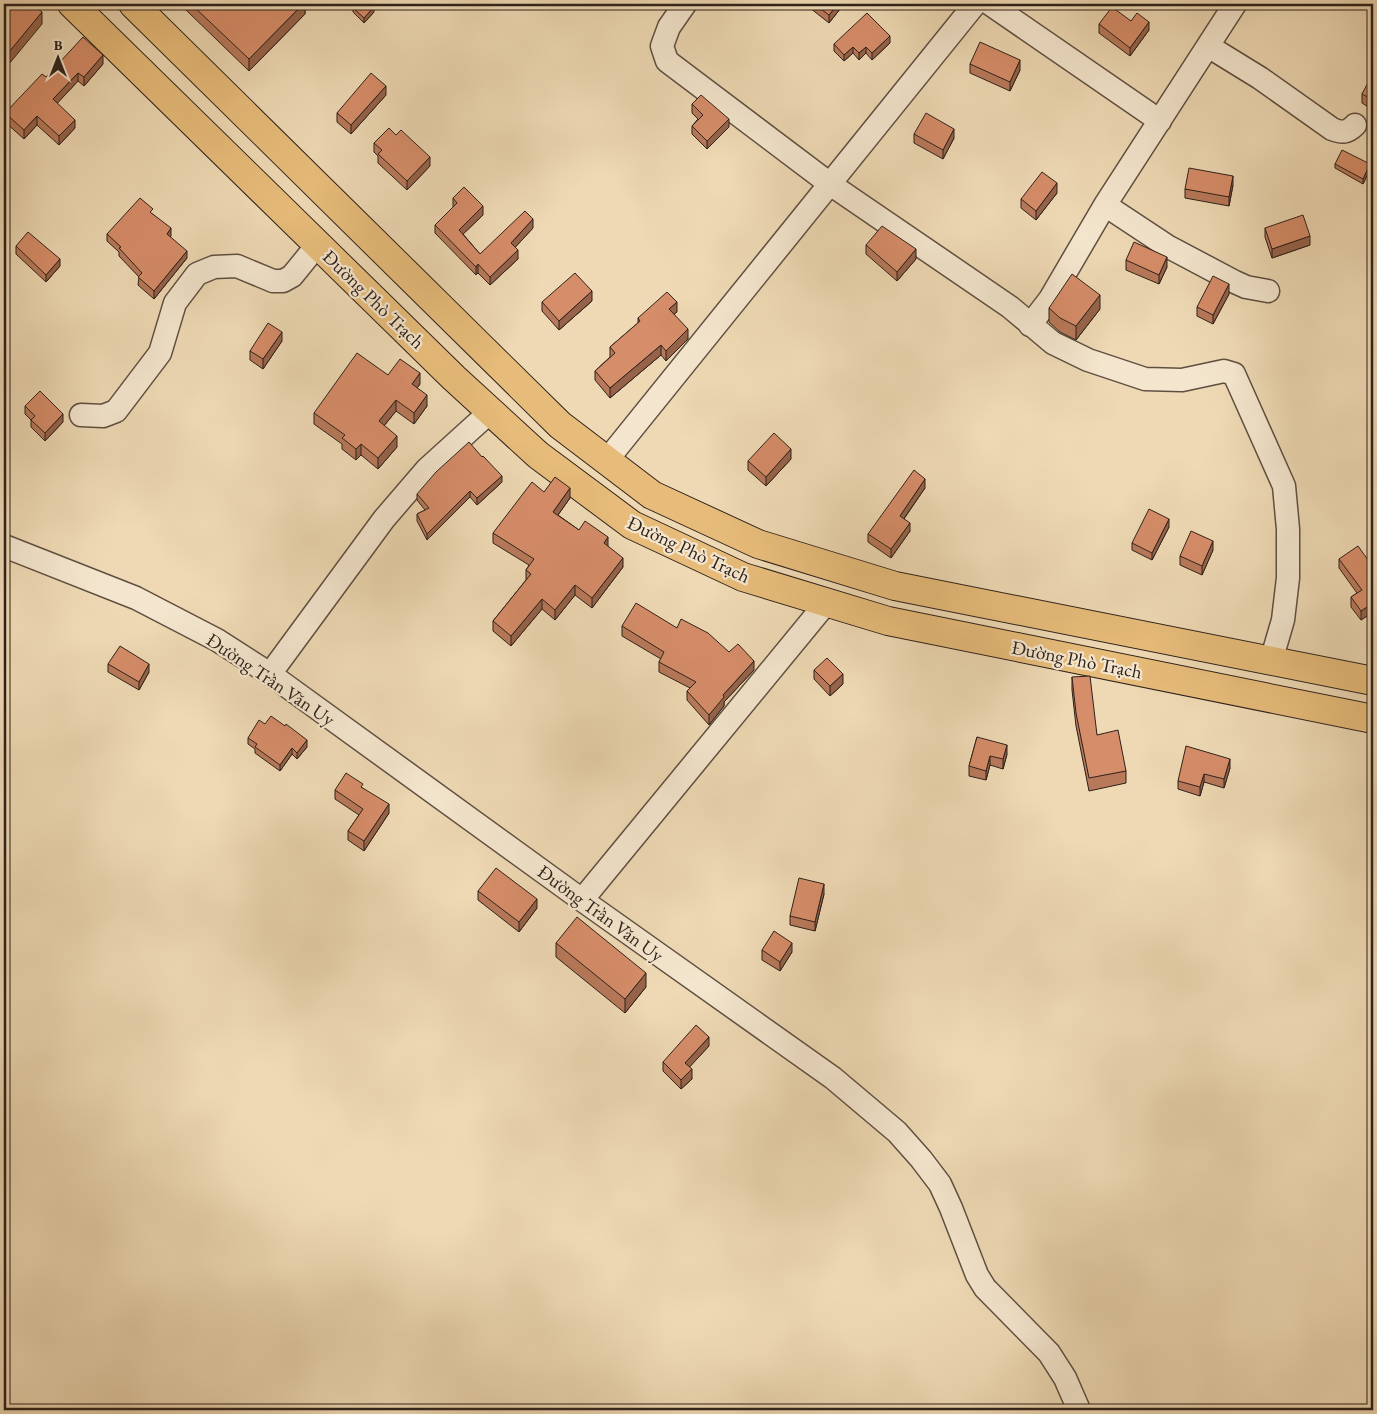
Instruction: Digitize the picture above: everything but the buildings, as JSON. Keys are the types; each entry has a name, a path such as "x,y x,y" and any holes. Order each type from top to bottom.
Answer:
{"highway":[{"name":"Đường Phò Trạch","path":"72,4 490,411 538,455 632,526 743,577 888,621 1373,719"},
{"name":"Đường Phò Trạch","path":"133,4 560,425 652,495 758,544 905,588 1373,681"}],"street":[{"path":"685,4 669,27 662,46 668,61 830,184 1010,306 1030,325 1062,347 1088,360 1146,379 1182,380 1224,371 1234,374 1284,486 1288,529 1288,578 1283,620 1271,660"},
{"path":"607,460 975,4"},
{"path":"990,4 1160,121"},
{"path":"1030,325 1050,300 1105,205 1235,4"},
{"path":"1208,46 1260,78 1332,129 1343,132 1348,131 1354,125"},
{"path":"1105,205 1167,246 1211,270 1246,287 1268,290"},
{"path":"81,415 103,416 116,411 160,353 175,302 197,274 214,267 237,266 273,281 283,281 292,276 318,244"},
{"path":"270,674 384,519 428,469 490,411"},
{"name":"Đường Trần Văn Uy","path":"4,546 136,598 217,640 270,674 582,900 833,1078 896,1132 921,1159 940,1184 977,1274 985,1288 1049,1353 1065,1378 1079,1410"},
{"path":"582,900 827,602"}]}
